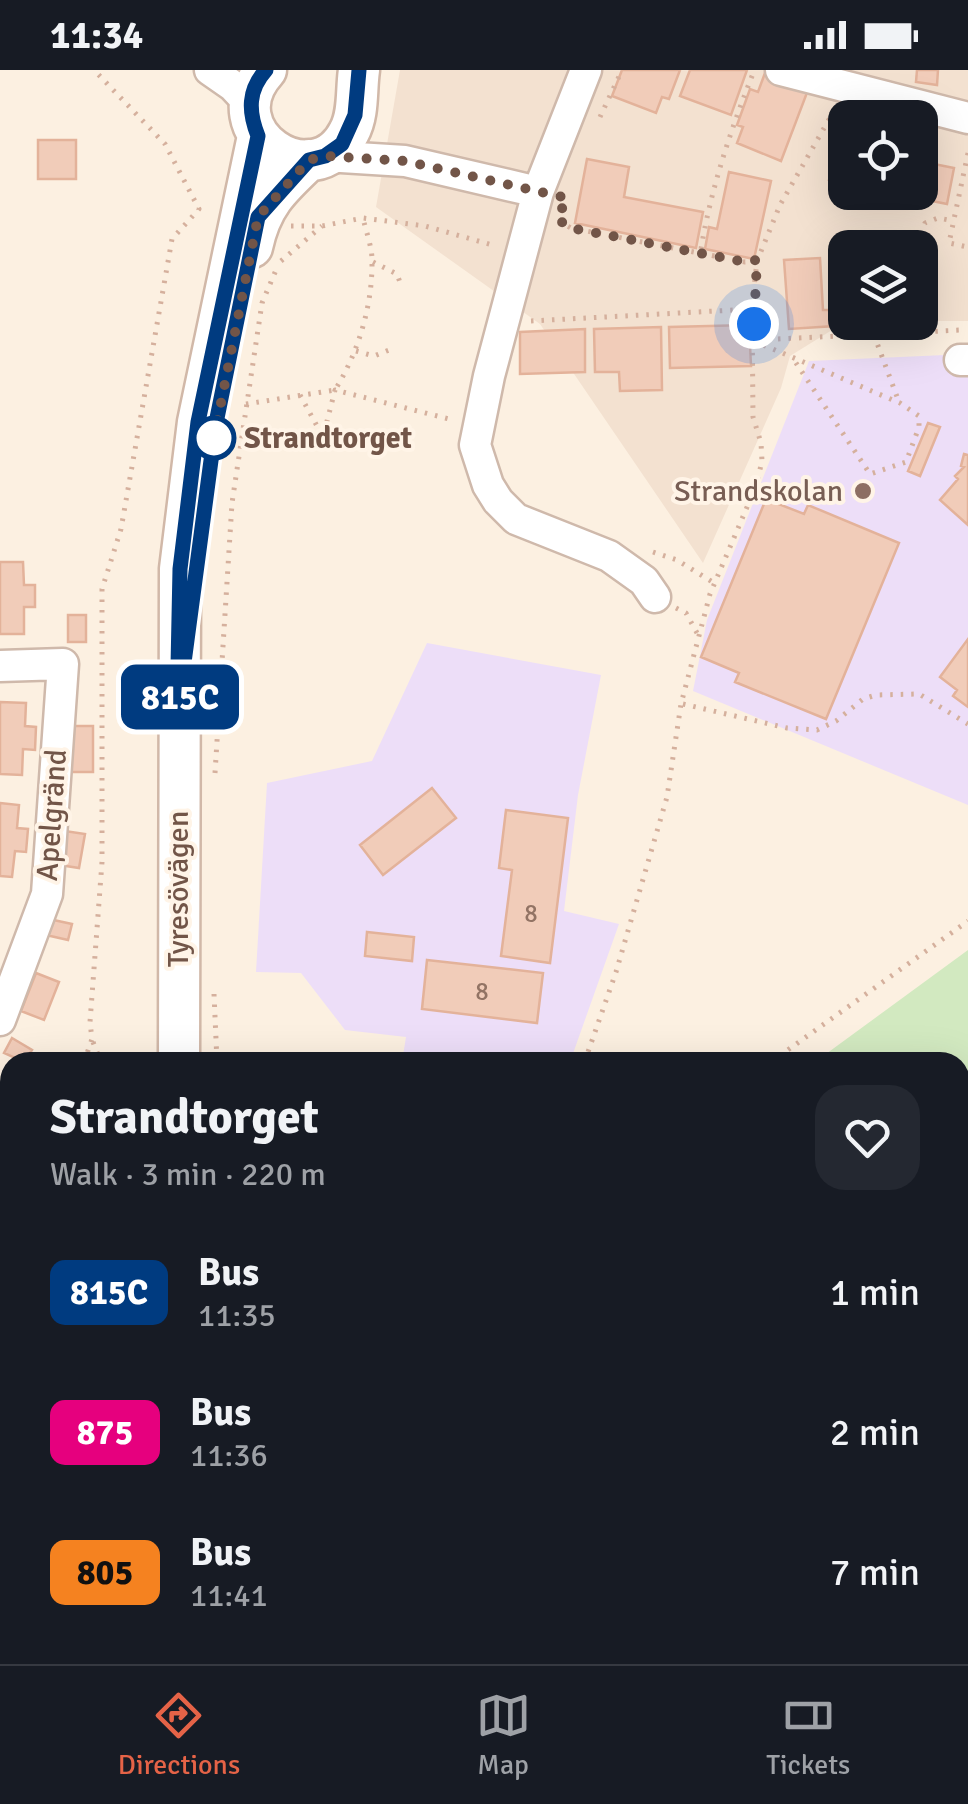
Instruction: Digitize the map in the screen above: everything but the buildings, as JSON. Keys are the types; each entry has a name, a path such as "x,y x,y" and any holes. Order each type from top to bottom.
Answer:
{"main road":[{"name":"Tyresövägen","path":"177,715 216,423 258,217 317,158 342,144 352,88"},
{"path":"258,103 275,153 290,159 317,158"},
{"name":"Tyresövägen","path":"179,1052 180,569 198,422 258,103"}],"street":[{"path":"210,70 258,103"},
{"path":"586,70 538,192 475,446 488,485 516,519 609,556 644,581 655,597"},
{"path":"781,70 968,118"},
{"path":"352,88 389,151 405,161"},
{"path":"317,158 405,161 538,192"},
{"name":"Apelgränd","path":"0,666 62,664 47,894 0,1020"}],"path":[{"path":"94,70 164,144 199,209 172,239 121,529 102,589 102,862 90,1022 97,1052"},
{"path":"701,250 707,212 733,123 754,70"},
{"path":"588,1052 668,797 681,704 714,583 756,486 762,461 761,443 752,417 752,308 757,260 780,205 848,89"},
{"path":"968,153 949,243 968,247"},
{"path":"538,192 567,198 550,236"},
{"path":"300,395 323,436 335,390 356,351 373,262 363,218"},
{"path":"276,226 322,226 363,218 426,226 523,254"},
{"path":"923,230 925,223 938,218 954,221"},
{"path":"557,219 571,228 745,262 757,260"},
{"path":"214,792 232,503 262,303 279,263 322,226"},
{"path":"272,251 279,263"},
{"path":"373,262 396,274 402,288"},
{"path":"520,322 752,308"},
{"path":"754,341 828,337"},
{"path":"876,340 900,402"},
{"path":"902,340 965,351"},
{"path":"754,341 900,402 919,416 906,462 870,474 792,357"},
{"path":"356,351 374,356 394,348"},
{"path":"246,404 335,390 477,427"},
{"path":"644,549 676,560 714,583"},
{"path":"681,704 787,728 817,730 876,694 919,694 968,724"},
{"path":"785,1052 968,921"},
{"path":"214,988 217,1052"},
{"path":"87,1052 92,1039"}],"shaded area":[{"path":"400,70 968,70 968,321 938,321 938,230 828,230 828,333 790,356 781,388 703,563 540,324 376,207"},
{"name":"Strandskolan","path":"968,354 968,805 693,691 707,620 809,361"},
{"path":"427,643 601,675 578,795 564,911 619,924 574,1052 404,1052 406,1037 345,1030 301,973 256,972 267,783 372,761"}],"green space":[{"path":"968,950 968,1052 829,1052"}],"bus line":[{"name":"815C","path":"266,70 254,88 250,104 258,136 198,422 180,569 177,715 216,423 258,217 309,160 325,156 342,144 355,115 359,70"}],"place":[{"name":"Strandtorget","path":"214,438"},
{"name":"Strandskolan","path":"863,491"}],"route":[{"path":"214,438 258,217 309,160 325,156 405,161 567,198 557,219 571,228 745,262 757,260 754,324"}]}
